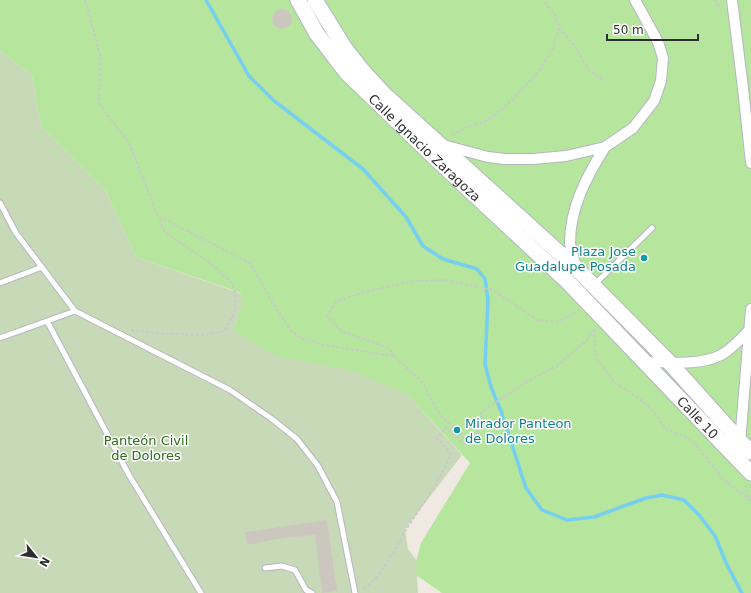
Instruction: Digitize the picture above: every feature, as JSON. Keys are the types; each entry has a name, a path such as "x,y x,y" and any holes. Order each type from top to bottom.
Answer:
{"street":[{"name":"Calle Ignacio Zaragoza","path":"298,0 317,34 346,72 434,157 568,282 646,362"},
{"name":"Calle Ignacio Zaragoza","path":"315,0 344,47 384,94 576,268 669,362"},
{"name":"Calle Ignacio Zaragoza","path":"438,144 470,153 505,159 533,159 566,156 605,147 633,128 654,101 661,81 663,58 658,42 635,0"},
{"path":"732,0 751,163"},
{"name":"Calle Ignacio Zaragoza","path":"576,268 570,243 574,218 581,190 588,173 605,147"},
{"path":"568,282 576,268"},
{"path":"738,460 751,309"},
{"path":"646,362 699,361 721,355 738,342 749,330"},
{"name":"Calle 10","path":"646,362 751,473"},
{"name":"Calle 10","path":"669,362 751,452"}],"lane":[{"path":"0,203 16,233 75,311 230,390 272,419 297,439 318,466 337,502 354,593"},
{"path":"593,285 652,228"},
{"path":"0,283 42,267"},
{"path":"0,338 75,311"},
{"path":"47,321 129,475 200,593"},
{"path":"265,568 282,566 295,570 306,590 312,593"}],"path":[{"path":"85,0 100,54 99,104 129,143 163,229 174,239 208,262 231,282 236,294 234,314 224,331 204,335 167,334 138,330 110,329"},
{"path":"543,0 555,15 559,28 574,45 588,69 605,81"},
{"path":"438,144 464,128 486,121 511,101 538,72 552,48 559,28"},
{"path":"158,216 250,262 275,307 292,332 304,339 324,345 394,356"},
{"path":"470,443 439,413 422,382 394,356 389,348 341,331 327,316 337,301 369,291 415,281 444,280 493,290 537,320 557,322 591,306"},
{"path":"354,593 369,585 384,566 435,485 451,454 437,438 446,427 458,439 467,445 474,438 473,435 479,432 476,428 481,425 480,422 483,419 480,414 528,381 557,366 586,341 594,329 596,358 615,383 640,399 655,413 665,429 688,438 698,447 723,479 750,500"}],"green space":[{"path":"0,0 751,0 751,593 442,593 413,573 421,543 470,463 408,395 276,357 232,331 239,312 241,293 136,257 106,191 41,126 32,75 0,51"},
{"name":"Panteón Civil de Dolores","path":"0,51 32,75 41,126 106,191 136,257 242,294 241,308 233,331 276,356 353,371 408,395 462,455 405,529 408,549 416,560 418,593 0,593"}],"building":[{"path":"282,9 289,12 292,19 289,26 282,29 275,26 272,19 275,12"},
{"path":"327,520 337,591 322,593 315,535 283,538 247,545 245,532"}],"waterway":[{"path":"206,0 249,76 273,100 363,169 406,217 423,246 443,259 477,269 485,279 488,300 485,364 491,387 501,411 526,488 542,510 567,520 594,517 646,498 662,495 684,500 699,515 715,536 727,565 742,593"}],"place":[{"name":"Plaza Jose Guadalupe Posada","path":"644,258"},
{"name":"Mirador Panteon de Dolores","path":"457,430"}]}
